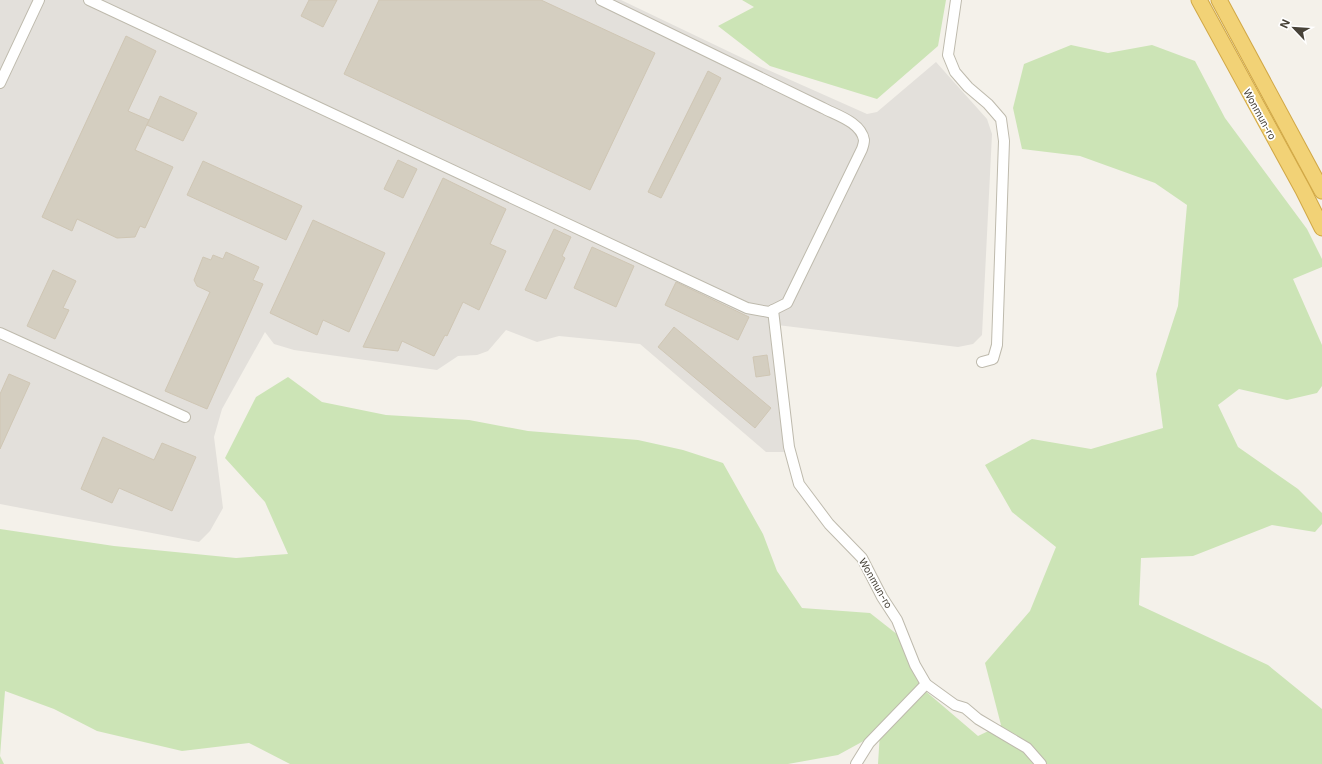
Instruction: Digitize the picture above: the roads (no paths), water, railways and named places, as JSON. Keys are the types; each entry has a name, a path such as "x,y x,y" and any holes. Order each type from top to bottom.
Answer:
{"highway":[{"name":"Wonmun-ro","path":"1199,0 1303,190 1322,228"},
{"name":"Wonmun-ro","path":"1219,0 1322,191"}],"street":[{"path":"0,83 39,0"},
{"path":"89,0 747,308 769,312 787,303 854,168 864,140 861,131 855,125 823,108 601,0"},
{"path":"956,0 948,55 955,72 968,87 988,104 1000,119 1004,141 997,345 993,359 982,362"},
{"name":"Wonmun-ro","path":"773,310 789,447 799,484 829,524 862,558 882,597 897,620 915,665 926,684 955,705 965,708 989,726 1027,748 1041,764"},
{"path":"0,333 185,417"},
{"path":"856,764 869,743 926,684"}]}
